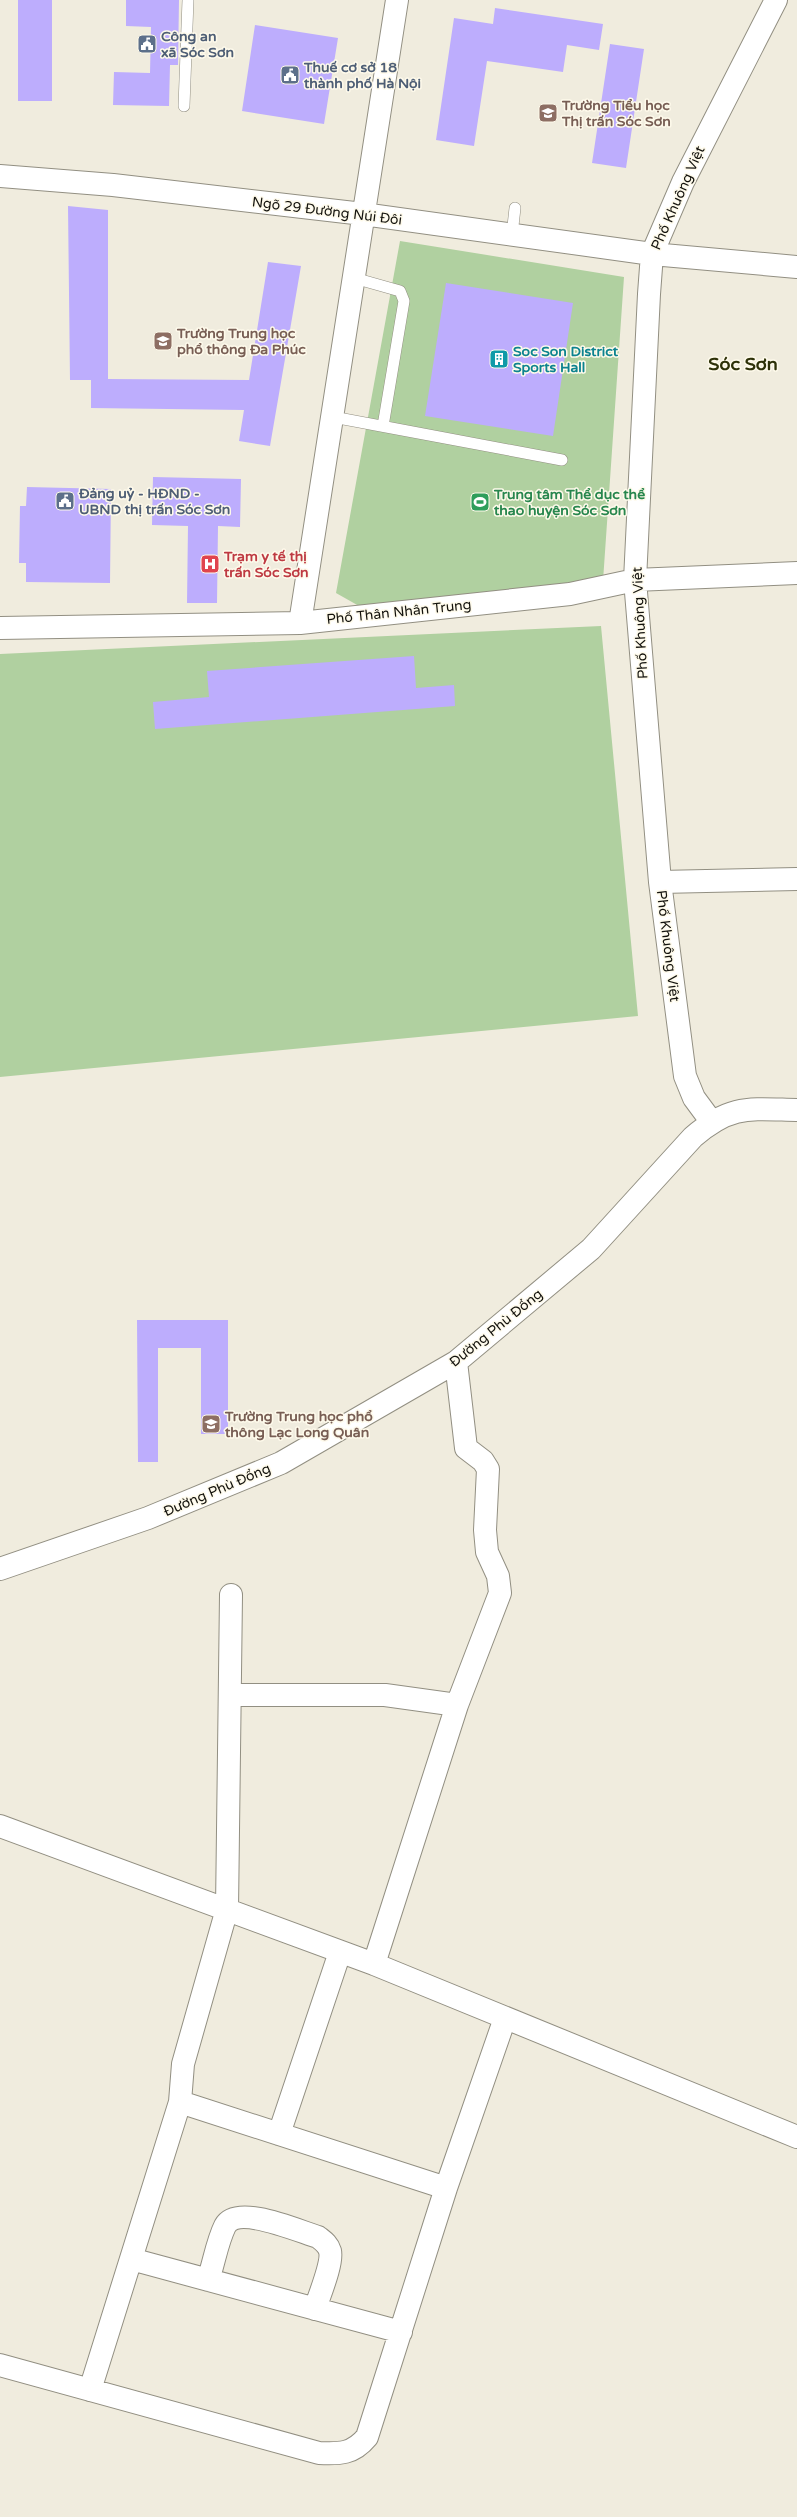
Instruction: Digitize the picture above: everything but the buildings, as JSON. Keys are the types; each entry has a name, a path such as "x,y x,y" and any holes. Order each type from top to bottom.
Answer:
{"street":[{"path":"300,623 397,0"},
{"name":"Phố Khuông Việt","path":"711,1121 694,1098 685,1076 660,882 635,580 652,254 683,182 776,0"},
{"name":"Ngõ 29 Đường Núi Đôi","path":"0,176 113,185 363,214 652,254 797,267"},
{"name":"Phố Thân Nhân Trung","path":"0,628 300,623 570,594 635,580 797,573"},
{"path":"660,882 797,879"},
{"name":"Đường Phù Đổng","path":"0,1570 148,1518 281,1463 456,1362 591,1249 693,1137 711,1121 730,1113 750,1109 797,1110"},
{"path":"374,1964 457,1705 500,1593 498,1576 486,1547 488,1469 483,1461 466,1448 456,1362"},
{"path":"90,2390 180,2102 182,2064 227,1909 231,1595"},
{"path":"230,1695 385,1695 457,1705"},
{"path":"0,1826 374,1964 797,2137"},
{"path":"279,2134 340,1952"},
{"path":"0,2365 319,2453 347,2452 359,2447 367,2437 446,2188 505,2018"},
{"path":"180,2102 446,2188"},
{"path":"208,2280 225,2226 232,2219 250,2216 318,2237 326,2243 330,2252 328,2265 315,2309"},
{"path":"131,2258 401,2332"}],"lane":[{"path":"184,106 188,0"},
{"path":"512,235 515,208"},
{"path":"354,278 391,287 400,291 404,301 383,426"},
{"path":"333,417 562,460"}],"green space":[{"name":"Trung tâm Thể dục thể thao huyện Sóc Sơn","path":"400,241 624,277 603,581 359,606 336,593"},
{"path":"601,626 638,1016 0,1077 0,654"}],"place":[{"name":"Công an xã Sóc Sơn","path":"147,44"},
{"name":"Thuế cơ sở 18 thành phố Hà Nội","path":"290,75"},
{"name":"Trường Tiểu học Thị trấn Sóc Sơn","path":"548,113"},
{"name":"Trường Trung học phổ thông Đa Phúc","path":"163,341"},
{"name":"Soc Son District Sports Hall","path":"499,359"},
{"name":"Đảng uỷ - HĐND - UBND thị trấn Sóc Sơn","path":"65,501"},
{"name":"Trung tâm Thể dục thể thao huyện Sóc Sơn","path":"480,502"},
{"name":"Trạm y tế thị trấn Sóc Sơn","path":"210,564"},
{"name":"Trường Trung học phổ thông Lạc Long Quân","path":"211,1424"}],"district":[{"name":"Sóc Sơn","path":"743,364"}]}
